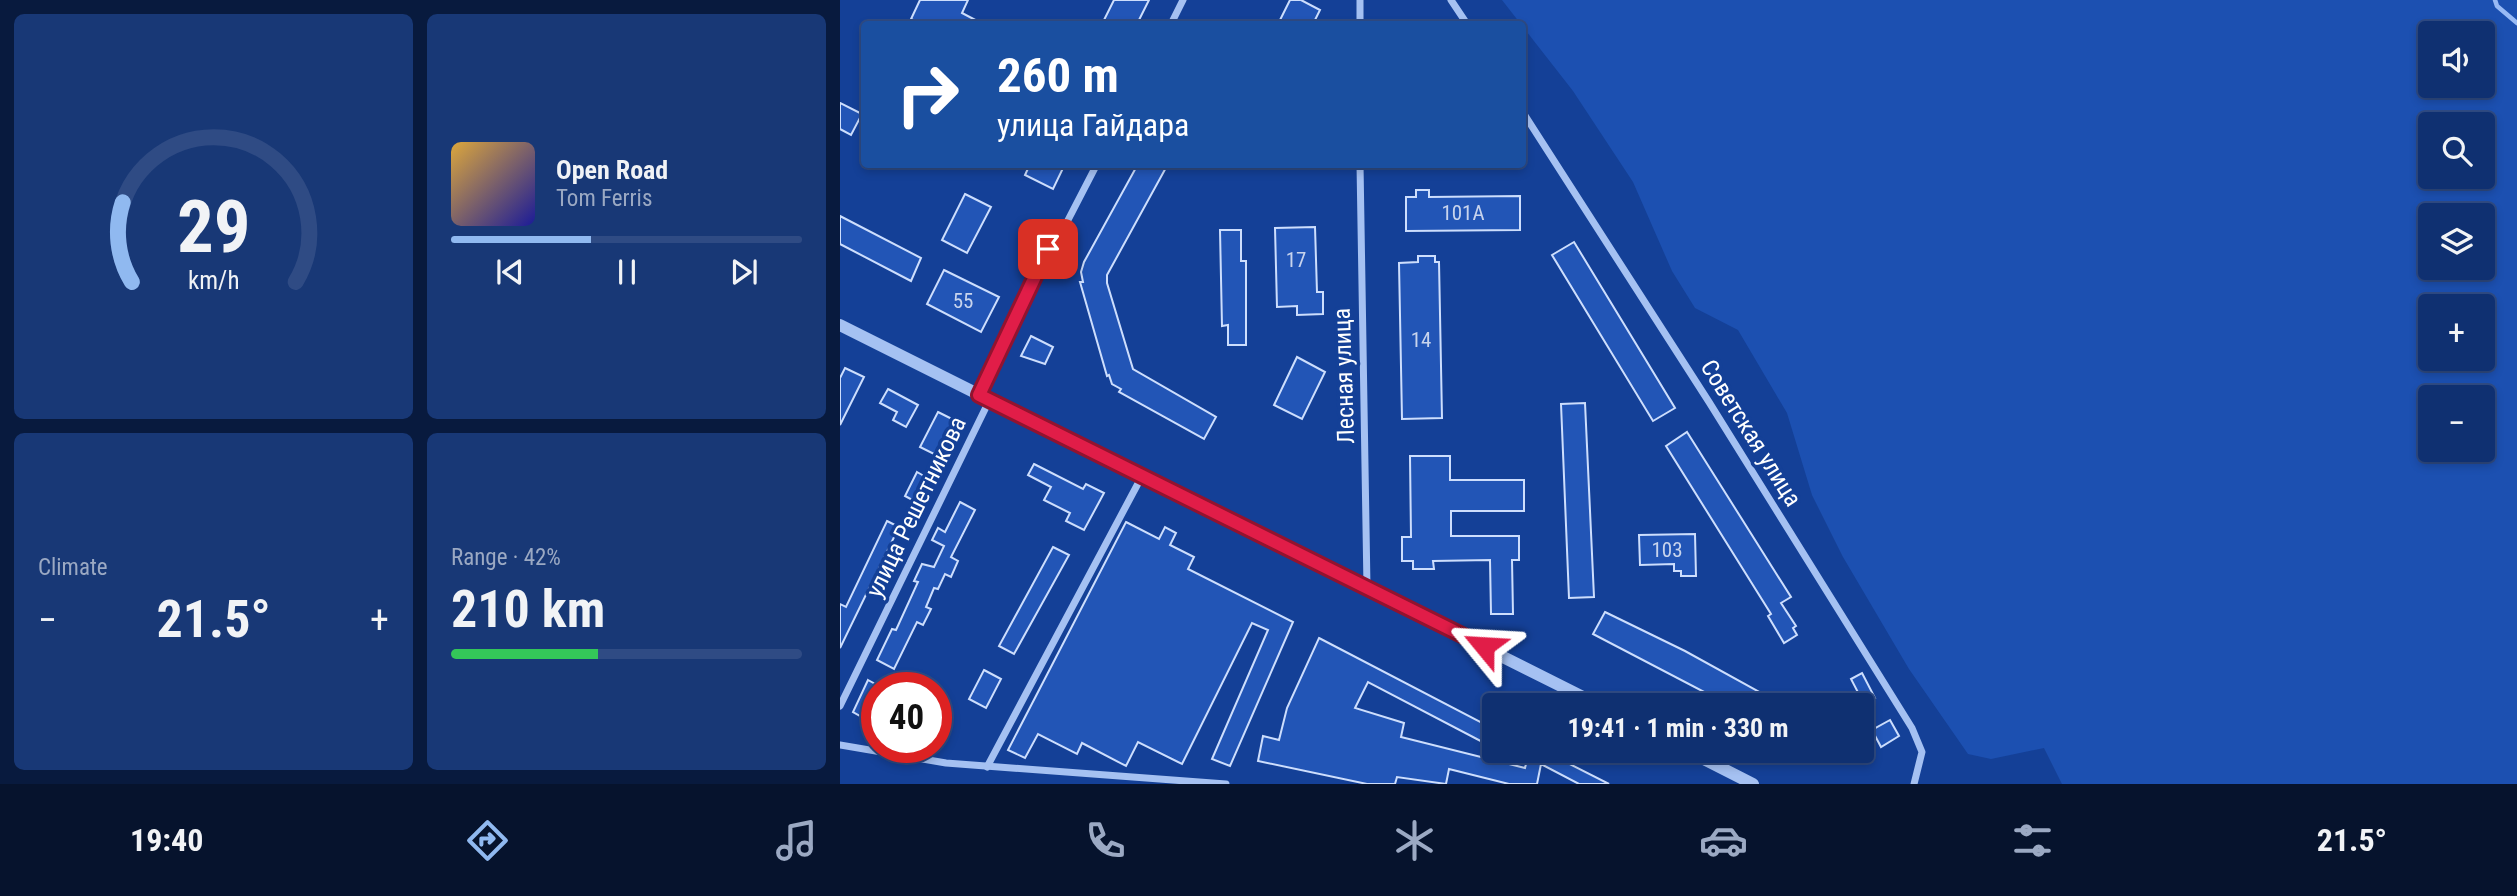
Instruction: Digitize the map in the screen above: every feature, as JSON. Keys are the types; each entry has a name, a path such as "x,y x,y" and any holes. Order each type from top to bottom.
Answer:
{"street":[{"path":"1172,21 1183,0"},
{"path":"1360,0 1360,21"},
{"path":"1451,0 1465,21"},
{"name":"Советская улица","path":"1526,117 1724,425 1912,727 1922,752 1914,784"},
{"name":"улица Решетникова","path":"840,706 984,398 1038,266 1068,222 1095,168"},
{"name":"Лесная улица","path":"1360,168 1367,587"},
{"path":"842,331 1367,587 1575,693"},
{"path":"987,767 1142,476"},
{"path":"840,745 905,757 987,767 1226,784"},
{"path":"1712,763 1753,784"}],"shaded area":[{"path":"1502,0 2517,0 2517,784 2062,784 2044,748 1991,759 1968,754 1909,669 1843,557 1812,495 1787,413 1738,330 1695,308 1672,271 1633,182 1573,91 1526,31 1526,21 1518,21"}],"building":[{"path":"920,0 968,0 962,13 977,21 915,21 911,19"},
{"path":"1114,0 1149,0 1138,21 1104,21"},
{"path":"1290,0 1301,0 1320,10 1314,21 1280,21"},
{"path":"840,103 861,114 851,135 840,129"},
{"path":"1028,168 1063,168 1053,189 1025,175"},
{"path":"1136,168 1166,168 1107,275 1107,283 1133,369 1216,417 1204,439 1119,392 1121,389 1112,384 1109,375 1107,376 1080,282 1083,282 1081,272"},
{"path":"1416,190 1429,190 1429,197 1520,196 1520,230 1406,231 1406,197 1416,197"},
{"path":"965,194 991,207 967,253 942,240"},
{"path":"840,216 921,258 911,281 840,244"},
{"path":"1315,227 1317,292 1323,292 1323,314 1297,315 1297,306 1277,307 1275,228"},
{"path":"1220,230 1241,230 1241,261 1246,261 1246,345 1228,345 1228,325 1222,326"},
{"path":"1574,242 1675,408 1653,421 1552,255"},
{"path":"1418,256 1435,256 1435,262 1439,262 1442,418 1402,419 1399,263 1418,262"},
{"path":"944,270 999,297 981,332 927,304"},
{"path":"1031,336 1053,347 1045,364 1021,356"},
{"path":"1297,357 1325,372 1302,419 1274,405"},
{"path":"845,368 864,377 840,425 840,378"},
{"path":"888,389 918,405 906,427 893,420 897,412 880,403"},
{"path":"1585,403 1594,597 1569,598 1561,404"},
{"path":"938,412 956,421 946,441 950,443 942,458 920,447"},
{"path":"1687,432 1791,597 1781,603 1796,626 1793,628 1797,635 1784,643 1768,616 1771,614 1666,446"},
{"path":"1410,456 1450,456 1450,480 1524,480 1524,511 1451,511 1451,536 1519,536 1519,560 1512,560 1513,614 1491,614 1490,560 1433,561 1434,569 1413,569 1413,561 1402,561 1402,537 1411,537"},
{"path":"1034,464 1083,489 1086,484 1104,493 1084,530 1066,521 1070,513 1044,500 1051,487 1028,475"},
{"path":"917,472 931,480 916,502 905,496"},
{"path":"960,502 975,510 951,557 958,561 951,577 945,574 938,589 934,588 926,607 931,609 923,625 917,622 894,669 877,660 892,629 896,630 918,582 914,581 922,564 934,567 944,546 932,540 938,528 945,532"},
{"path":"887,521 899,527 840,648 840,604 846,607"},
{"path":"1126,522 1159,539 1165,527 1176,533 1170,545 1194,557 1188,569 1293,622 1230,766 1212,759 1268,630 1252,623 1182,764 1138,742 1126,766 1082,743 1077,754 1038,734 1025,758 1008,750"},
{"path":"1695,534 1696,576 1681,576 1681,571 1674,571 1674,564 1640,565 1639,535"},
{"path":"1053,547 1069,555 1014,654 999,646"},
{"path":"1605,612 1685,651 1761,693 1706,693 1593,634"},
{"path":"1319,638 1482,723 1482,742 1368,682 1355,708 1404,723 1401,737 1482,757 1482,763 1505,763 1525,768 1524,763 1568,763 1609,784 1579,784 1541,764 1537,784 1509,784 1449,769 1446,784 1397,777 1395,784 1367,784 1258,761 1263,736 1279,740 1287,708"},
{"path":"984,670 1001,679 986,708 969,699"},
{"path":"1862,673 1872,693 1858,693 1851,679"},
{"path":"861,695 861,716 853,712"},
{"path":"1890,720 1899,736 1881,747 1874,729"}],"waterway":[{"path":"2495,0 2497,6 2517,23"}],"route":[{"path":"1048,249 979,395 1484,646"}]}
